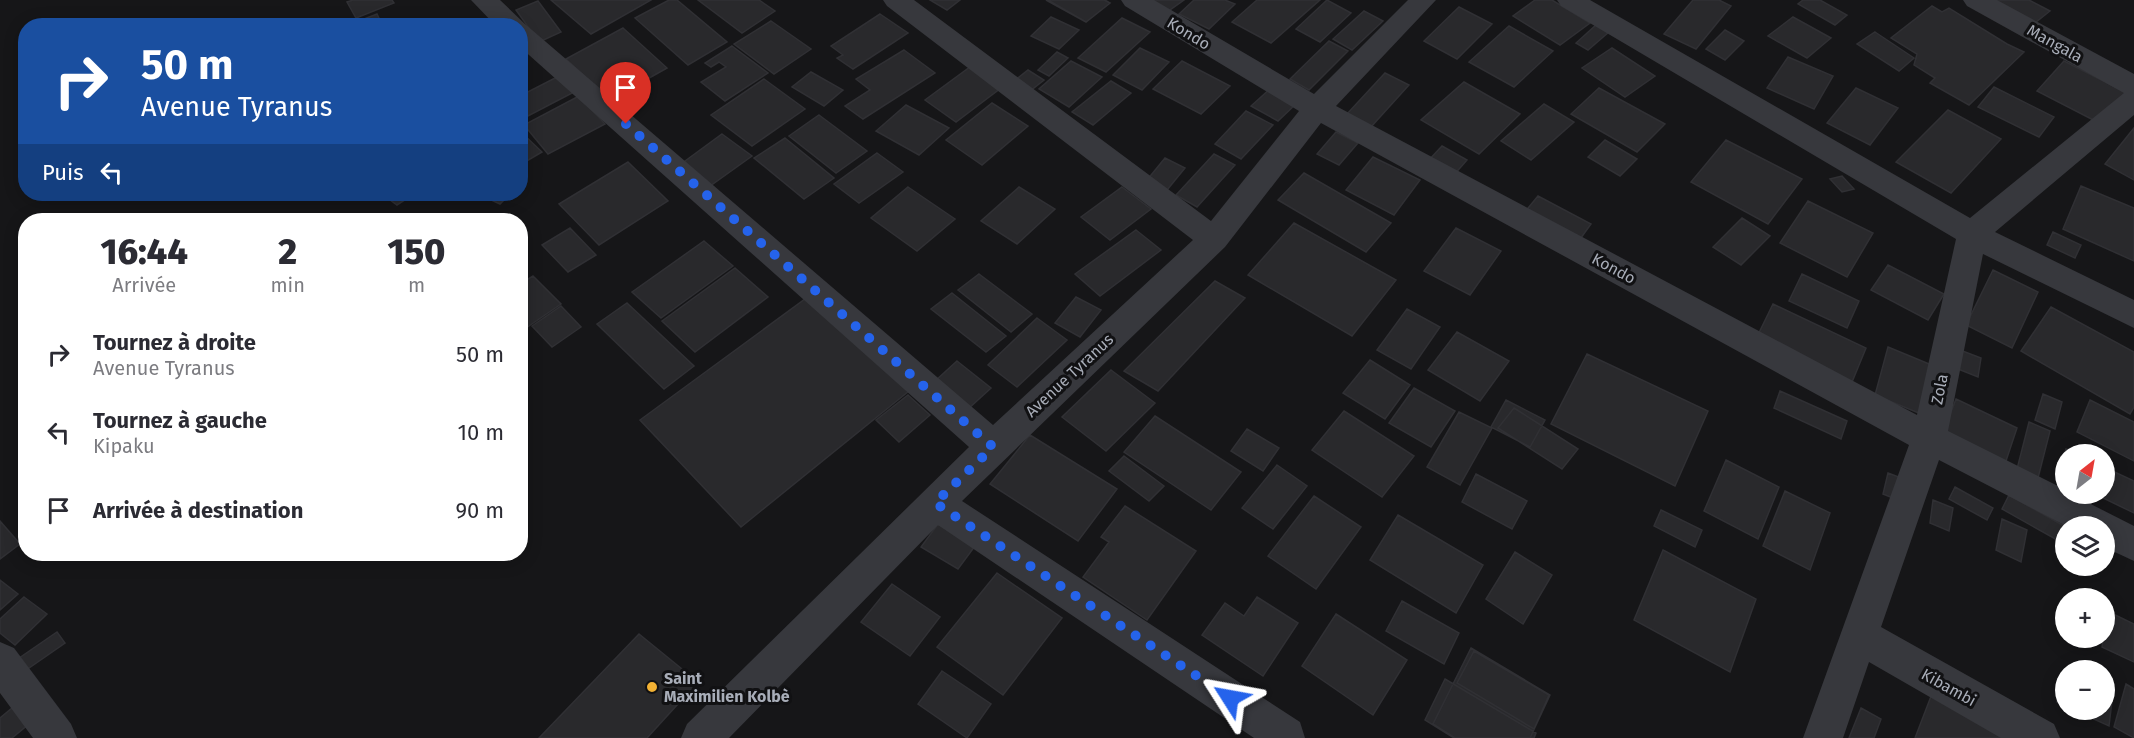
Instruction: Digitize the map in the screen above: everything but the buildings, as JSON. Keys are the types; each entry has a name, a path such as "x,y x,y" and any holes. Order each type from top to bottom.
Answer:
{"street":[{"path":"484,0 504,18"},
{"path":"896,0 1214,239"},
{"name":"Kondo","path":"1134,0 1317,108 1929,438 2081,516"},
{"name":"Avenue Tyranus","path":"701,738 935,503 1214,239 1317,108 1423,0"},
{"path":"1570,0 1972,234 2134,315"},
{"name":"Mangala","path":"1976,0 2134,86"},
{"path":"528,39 993,447"},
{"path":"1972,234 2134,100"},
{"name":"Zola","path":"1823,738 1929,438 1972,234"},
{"path":"935,503 1173,660 1286,736 1285,738"},
{"path":"2115,534 2134,544"},
{"name":"Kibambi","path":"1858,635 2040,738"},
{"path":"0,661 57,738"}],"place":[{"name":"Saint Maximilien Kolbè","path":"652,687"}],"route":[{"path":"626,124 993,447 935,503 1230,698"}]}
